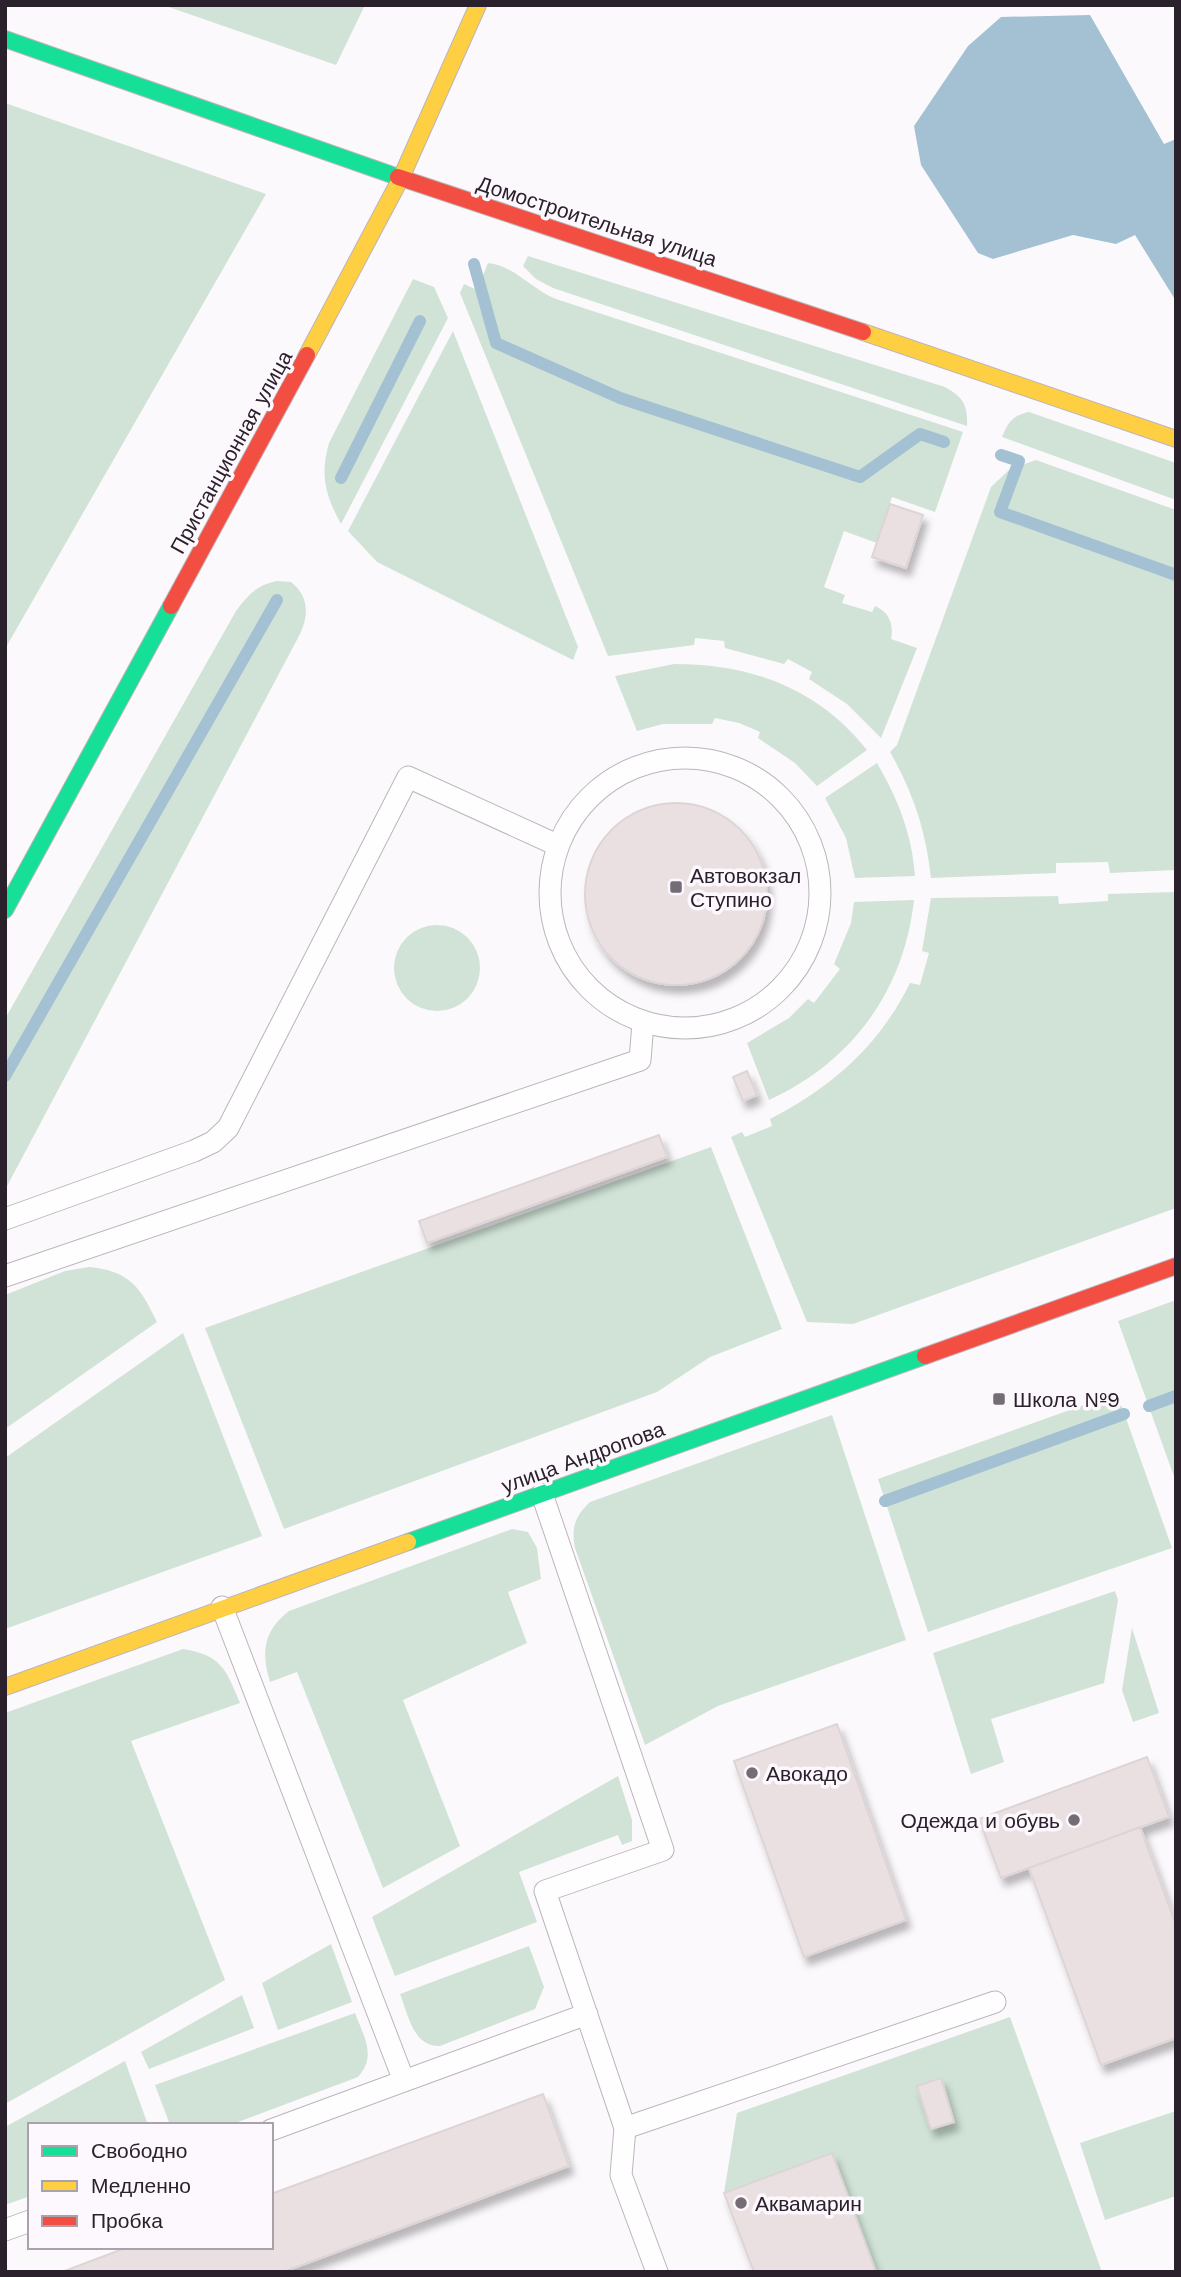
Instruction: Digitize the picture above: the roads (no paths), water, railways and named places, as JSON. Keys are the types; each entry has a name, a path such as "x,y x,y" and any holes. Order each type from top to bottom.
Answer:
{"main road":[{"name":"Пристанционная улица","path":"5,911 401,178 478,5"},
{"name":"Домостроительная улица","path":"5,39 401,178 1176,439"},
{"name":"улица Андропова","path":"5,1687 1176,1266"}],"lane":[{"path":"695,758 734,766 770,787 797,817 815,853 821,891 815,934 797,970 769,1000 731,1022 687,1029 643,1023 604,1003 573,971 568,962 554,932 549,888 557,845 580,806 613,777 654,761 695,758"},
{"path":"5,1219 194,1151 213,1142 228,1128 408,777 557,845"},
{"path":"9,1274 640,1060 643,1023"},
{"path":"542,1494 663,1850 545,1891 625,2128 621,2175 656,2272"},
{"path":"222,1607 404,2081"},
{"path":"625,2128 995,2002"},
{"path":"273,2129 587,2014"},
{"path":"5,2230 28,2222"}],"water":[{"path":"1090,15 1164,144 1176,139 1176,301 1135,235 1116,244 1073,235 993,259 978,253 921,165 914,126 968,46 1001,17"}],"waterway":[{"path":"474,264 496,343 620,398 860,477 920,434 944,442"},
{"path":"341,478 420,321"},
{"path":"1001,455 1019,461 1000,512 1176,575"},
{"path":"5,1076 277,600"},
{"path":"1149,1406 1176,1396"},
{"path":"885,1501 1124,1414"}],"place":[{"name":"Автовокзал Ступино","path":"676,887"},
{"name":"Школа №9","path":"999,1399"},
{"name":"Авокадо","path":"752,1773"},
{"name":"Одежда и обувь","path":"1074,1820"},
{"name":"Аквамарин","path":"741,2203"}]}
